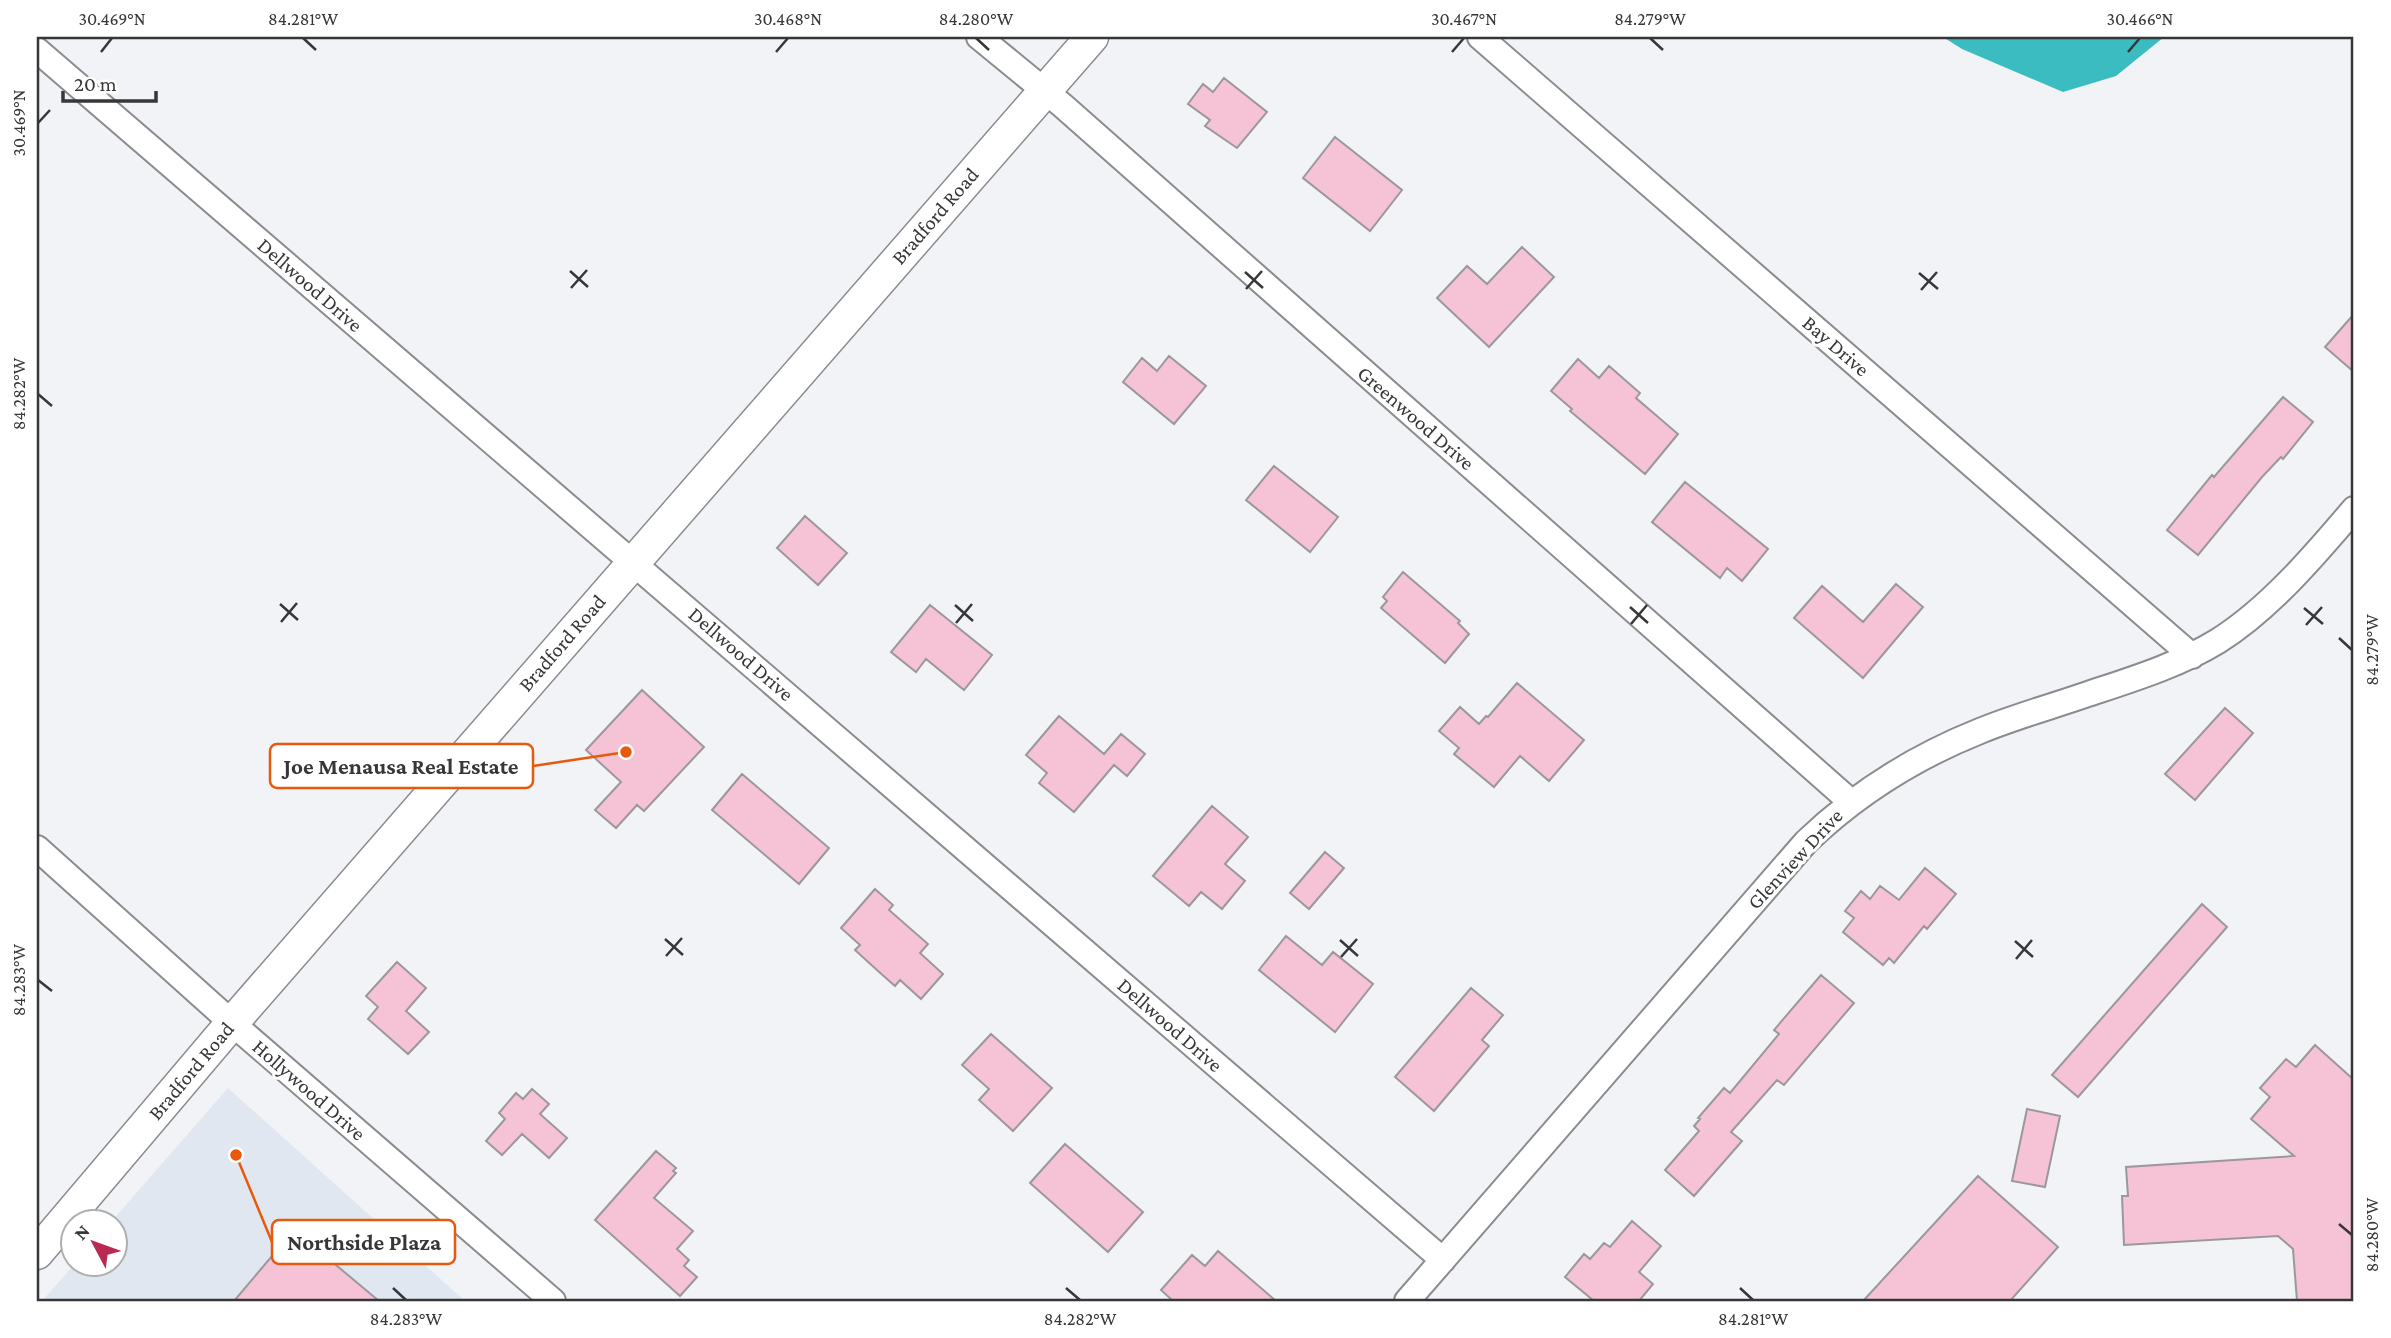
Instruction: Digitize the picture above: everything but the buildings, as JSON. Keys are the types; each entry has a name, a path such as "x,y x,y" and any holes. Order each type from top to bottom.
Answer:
{"street":[{"name":"Greenwood Drive","path":"979,37 1045,91 1851,802"},
{"name":"Bradford Road","path":"37,1253 232,1023 1092,37"},
{"name":"Bay Drive","path":"1480,37 2192,656"},
{"name":"Dellwood Drive","path":"37,50 1443,1260"},
{"name":"Glenview Drive","path":"1407,1301 1806,842 1851,802 1902,769 1979,732 2146,675 2192,656 2219,641 2262,608 2354,509"},
{"name":"Hollywood Drive","path":"37,848 232,1023 552,1301"}],"shaded area":[{"path":"228,1088 465,1301 42,1301 62,1278 130,1278 130,1208 123,1208"}],"water":[{"path":"1943,37 2164,37 2116,76 2063,92 1962,49"}],"place":[{"name":"Joe Menausa Real Estate","path":"626,752"},
{"name":"Northside Plaza","path":"236,1155"}]}
